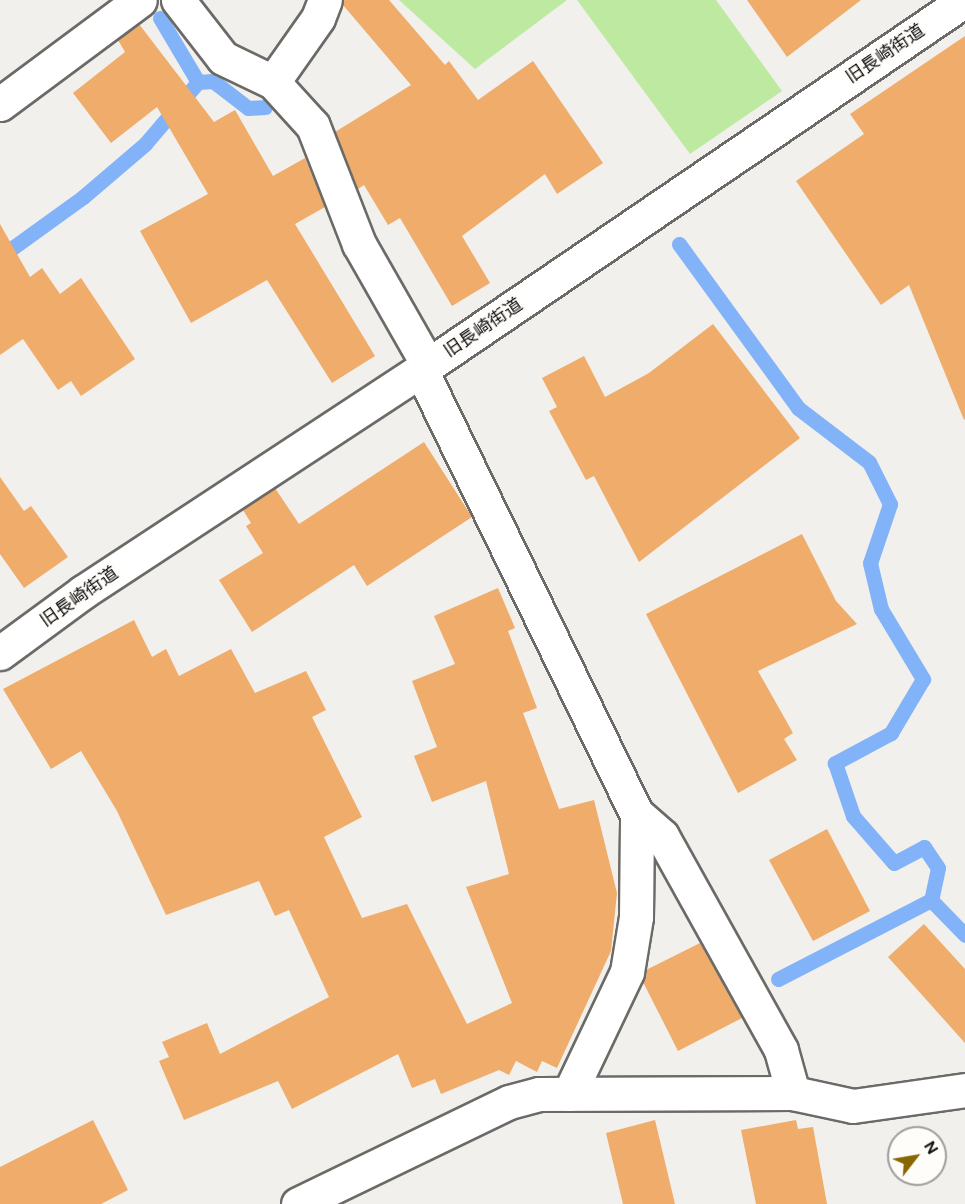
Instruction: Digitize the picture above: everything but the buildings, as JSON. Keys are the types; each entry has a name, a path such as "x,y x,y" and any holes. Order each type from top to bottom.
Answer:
{"street":[{"path":"0,104 140,0"},
{"path":"178,0 223,58 273,82 313,126 359,244 424,368 637,814 662,836 781,1050 793,1093"},
{"path":"273,82 318,18 325,0"},
{"name":"旧長崎街道","path":"0,653 83,592 424,368 965,0"},
{"path":"569,1094 627,972 636,917 637,814"},
{"path":"298,1204 508,1102 538,1094 793,1093 853,1106 965,1090"}],"green space":[{"path":"399,0 567,0 475,69"},
{"path":"577,0 716,0 782,91 690,154"}],"waterway":[{"path":"160,18 198,82"},
{"path":"0,261 4,254 83,197 145,144 198,82 213,81 248,108 265,107"},
{"path":"679,244 798,408 869,462 890,504 870,563 881,609 923,679 891,733 835,763 853,816 894,863 924,847 938,868 931,900"},
{"path":"778,979 931,900 965,935"}]}
